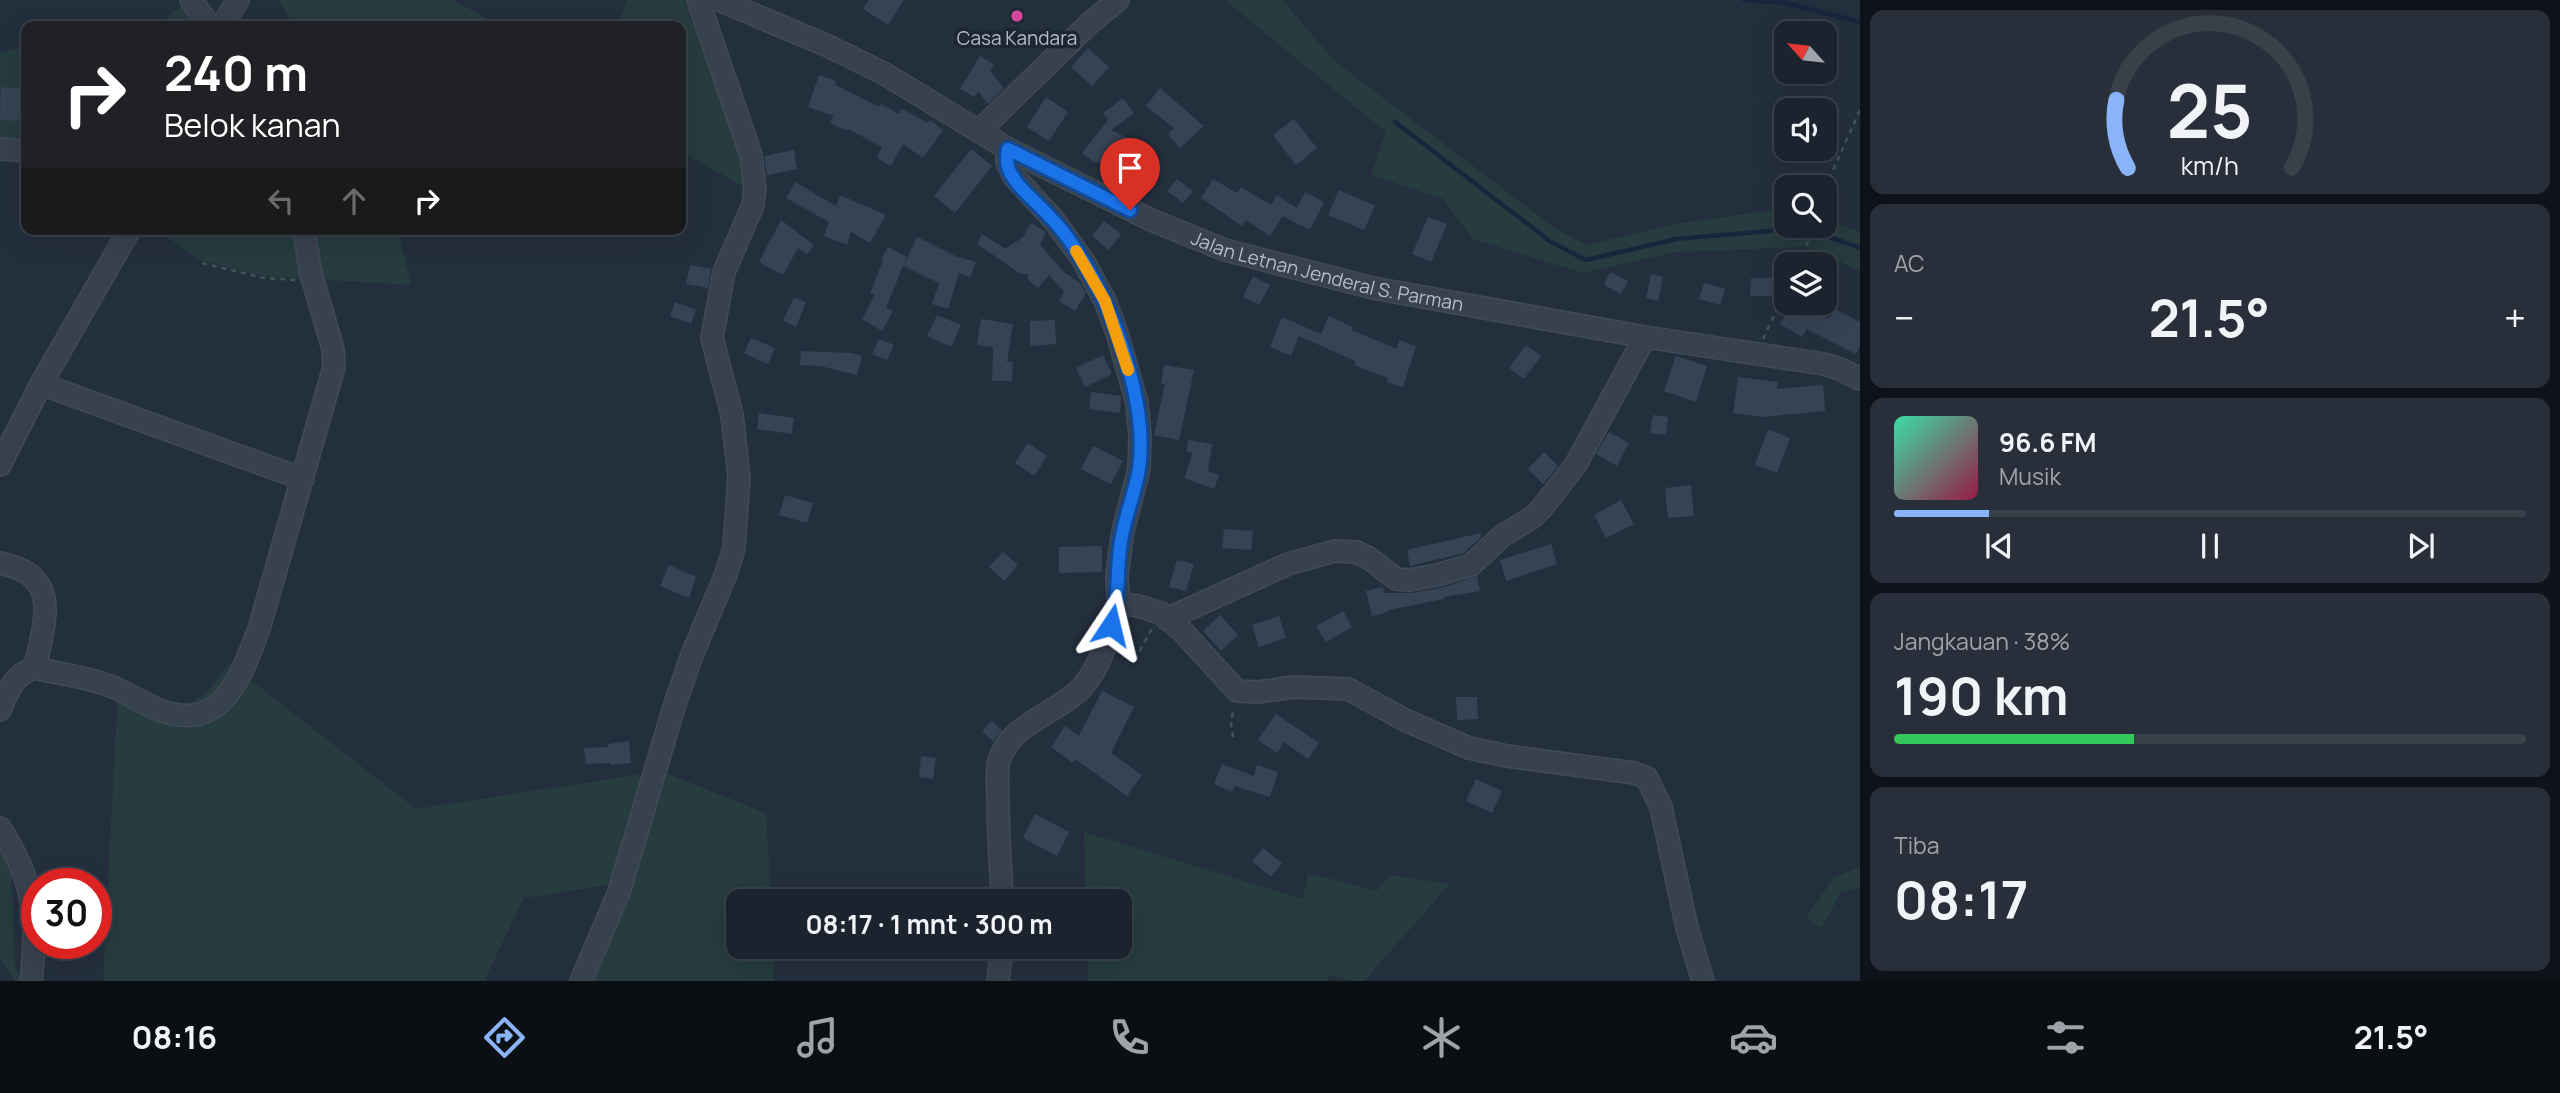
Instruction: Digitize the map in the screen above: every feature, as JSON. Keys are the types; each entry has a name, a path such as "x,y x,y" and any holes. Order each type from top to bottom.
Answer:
{"street":[{"path":"191,0 206,21"},
{"path":"225,21 238,0"},
{"path":"581,981 619,892 674,707 734,548 739,477 732,415 712,338 724,272 752,205 755,188 751,155 698,0"},
{"name":"Jalan Letnan Jenderal S. Parman","path":"719,0 828,46 885,74 1008,149 1151,220 1225,250 1373,288 1644,337 1824,364 1860,379"},
{"path":"979,131 1090,23 1118,0"},
{"path":"0,149 21,151"},
{"path":"1002,889 999,761 1006,747 1024,729 1082,688 1097,666 1118,603 1120,550 1139,469 1140,437 1138,403 1105,301 1083,260 1052,219 1014,177 1007,162 1008,149"},
{"path":"0,465 41,384 127,235"},
{"path":"0,710 15,680 23,671 35,668 114,687 161,710 178,715 211,710 232,690 249,654 271,590 334,367 333,349 314,281 305,235"},
{"path":"1164,616 1288,564 1335,551 1356,552 1369,558 1396,579 1409,580 1437,575 1471,565 1502,536 1533,517 1576,464 1644,337"},
{"path":"41,384 303,479"},
{"path":"0,562 27,573 43,596 46,615 35,668"},
{"path":"1118,603 1138,606 1164,616 1182,631 1237,691 1258,692 1313,686 1348,689 1405,720 1469,748 1507,756 1634,773 1647,778 1661,807 1687,928 1703,981"},
{"path":"0,828 22,869 33,903 31,981"},
{"path":"998,981 1001,959"}],"path":[{"path":"1831,175 1860,110"},
{"path":"202,262 264,278 314,281"},
{"path":"1756,354 1774,315"},
{"path":"1135,660 1164,616"},
{"path":"1233,737 1231,721 1237,691"}],"green space":[{"path":"188,0 211,21 162,21"},
{"path":"278,0 453,0 492,21 291,21"},
{"path":"627,0 684,0 761,196 686,155 686,21 619,21"},
{"path":"1225,0 1282,0 1336,62 1556,229 1586,245 1676,224 1774,210 1774,238 1837,238 1837,223 1860,232 1860,271 1837,261 1837,252 1817,252 1806,247 1676,252 1583,273 1473,239 1443,199 1371,175 1386,132"},
{"path":"21,49 21,145 0,143 0,52"},
{"path":"163,235 399,235 411,285 263,276 200,260"},
{"path":"229,663 416,809 661,771 766,813 770,889 726,889 726,959 773,959 774,981 584,981 626,882 524,898 484,981 103,981 104,959 112,959 112,868 109,868 118,688 185,708 208,691"},
{"path":"1084,832 1303,899 1308,873 1376,891 1391,875 1450,884 1364,981 1331,975 1327,981 1088,981 1087,959 1132,959 1132,889 1086,889"},
{"path":"0,849 12,878 15,964 21,981 16,981 0,959"},
{"path":"1860,867 1860,887 1840,893 1822,928 1806,918 1834,877"}],"building":[{"path":"869,0 904,0 888,25 863,9"},
{"path":"1088,48 1109,67 1092,86 1071,67"},
{"path":"980,56 994,64 990,71 1004,88 988,104 978,91 974,97 960,89"},
{"path":"819,75 836,81 835,85 879,107 881,104 899,114 902,109 928,123 930,120 943,130 923,158 903,144 891,166 877,158 882,147 830,123 834,116 808,107"},
{"path":"1,87 21,89 18,121 0,120"},
{"path":"1160,88 1204,126 1180,148 1168,134 1174,128 1146,106"},
{"path":"1046,97 1068,112 1049,141 1027,127"},
{"path":"1123,98 1134,113 1111,130 1149,148 1134,178 1096,161 1095,163 1082,153 1108,120 1103,113"},
{"path":"1294,119 1317,148 1296,165 1273,135"},
{"path":"971,149 992,166 955,213 934,196"},
{"path":"794,150 797,169 767,175 764,156"},
{"path":"1177,179 1193,191 1183,203 1167,191"},
{"path":"1213,179 1237,193 1241,187 1271,205 1277,195 1297,208 1305,192 1324,202 1310,230 1283,216 1270,236 1246,220 1242,226 1201,198"},
{"path":"795,182 836,206 840,195 886,215 870,243 851,232 847,245 824,236 829,222 786,198"},
{"path":"1339,190 1375,206 1364,230 1328,215"},
{"path":"1428,217 1447,224 1431,262 1412,254"},
{"path":"781,220 814,245 807,255 798,248 783,275 759,262"},
{"path":"1104,221 1121,234 1109,250 1092,236"},
{"path":"1031,223 1046,232 1040,245 1065,273 1080,283 1086,293 1075,311 1059,301 1064,292 1049,275 1038,288 1028,280 1028,274 1021,274 977,244 982,234 1005,249 1023,237"},
{"path":"917,237 955,256 976,262 970,277 959,273 948,309 932,304 939,283 903,266 886,308 893,311 882,331 862,319 875,295 870,293 883,261 881,260 888,247 907,257 904,265"},
{"path":"690,265 711,269 708,288 686,284"},
{"path":"1610,272 1628,281 1621,294 1604,285"},
{"path":"1651,274 1663,277 1658,301 1646,298"},
{"path":"1253,276 1270,285 1259,305 1243,297"},
{"path":"1751,278 1772,278 1772,296 1750,296"},
{"path":"1704,283 1725,289 1720,305 1699,299"},
{"path":"794,297 806,302 796,327 783,321"},
{"path":"675,302 696,310 691,324 670,316"},
{"path":"1837,310 1860,322 1860,345 1856,354 1807,329 1802,337 1780,324 1785,315 1825,315 1830,318 1832,315 1837,315"},
{"path":"937,315 961,325 951,347 927,336"},
{"path":"1329,316 1353,327 1351,330 1397,349 1399,340 1416,346 1403,387 1386,382 1388,378 1354,365 1355,361 1299,336 1291,356 1270,347 1282,317 1321,334"},
{"path":"981,319 1013,324 1007,362 1013,362 1012,381 992,381 993,347 977,345"},
{"path":"1055,320 1056,344 1030,346 1030,321"},
{"path":"751,338 775,348 768,364 744,353"},
{"path":"879,339 894,345 887,360 872,354"},
{"path":"1526,345 1541,356 1524,379 1509,368"},
{"path":"801,351 852,353 862,356 857,375 820,366 800,365"},
{"path":"1103,355 1112,374 1085,387 1076,368"},
{"path":"1676,356 1707,366 1696,402 1664,391"},
{"path":"1164,365 1194,370 1179,440 1154,435 1165,384 1161,384"},
{"path":"1738,377 1778,382 1777,389 1823,385 1825,411 1764,417 1733,413"},
{"path":"1091,392 1121,396 1120,413 1089,409"},
{"path":"759,413 794,418 792,434 757,429"},
{"path":"1653,415 1668,417 1666,435 1650,433"},
{"path":"1768,429 1790,438 1777,473 1755,465"},
{"path":"1609,432 1629,443 1617,466 1596,454"},
{"path":"1188,440 1212,444 1208,471 1219,475 1214,489 1184,478 1193,453 1187,452"},
{"path":"1028,443 1047,456 1034,476 1015,463"},
{"path":"1093,446 1123,461 1111,484 1081,469"},
{"path":"1544,452 1558,466 1543,484 1528,469"},
{"path":"1691,485 1694,516 1668,518 1665,488"},
{"path":"785,495 813,503 807,523 779,515"},
{"path":"1621,500 1634,524 1606,538 1594,515"},
{"path":"1224,529 1253,531 1251,550 1222,548"},
{"path":"1481,533 1481,537 1464,553 1410,566 1407,550"},
{"path":"1551,544 1557,564 1506,581 1500,560"},
{"path":"1102,546 1102,572 1059,573 1059,547"},
{"path":"1003,552 1018,565 1004,581 989,567"},
{"path":"1177,560 1194,564 1186,591 1169,587"},
{"path":"669,565 696,577 689,598 660,586"},
{"path":"1477,576 1480,591 1444,597 1372,616 1366,591 1383,587 1384,593 1411,593 1441,588"},
{"path":"1343,611 1352,627 1326,642 1316,626"},
{"path":"1220,615 1238,635 1221,651 1203,631"},
{"path":"1279,616 1286,638 1259,647 1252,625"},
{"path":"1102,691 1134,707 1111,753 1142,775 1127,796 1075,759 1073,763 1051,747 1065,726 1079,736"},
{"path":"1456,697 1477,697 1478,719 1457,720"},
{"path":"1276,714 1319,743 1308,759 1284,742 1277,753 1258,740"},
{"path":"991,721 1002,730 993,741 982,731"},
{"path":"629,741 631,763 586,764 584,748 608,747 608,744"},
{"path":"921,756 936,758 933,779 919,777"},
{"path":"1222,764 1254,776 1257,765 1278,772 1270,797 1235,786 1232,792 1214,784"},
{"path":"1476,779 1502,791 1492,813 1466,801"},
{"path":"1035,814 1069,832 1057,856 1023,838"},
{"path":"1263,848 1282,863 1271,877 1252,861"}],"waterway":[{"path":"1744,0 1786,3 1860,22"},
{"path":"1395,122 1551,242 1586,260 1676,239 1804,228 1860,248"}],"slow traffic":[{"path":"1076,251 1105,301 1128,370"}],"place":[{"name":"Casa Kandara","path":"1017,16"}],"route":[{"path":"1111,625 1118,603 1117,574 1123,531 1139,469 1138,403 1105,301 1083,260 1009,170 1008,149 1130,210"}]}
